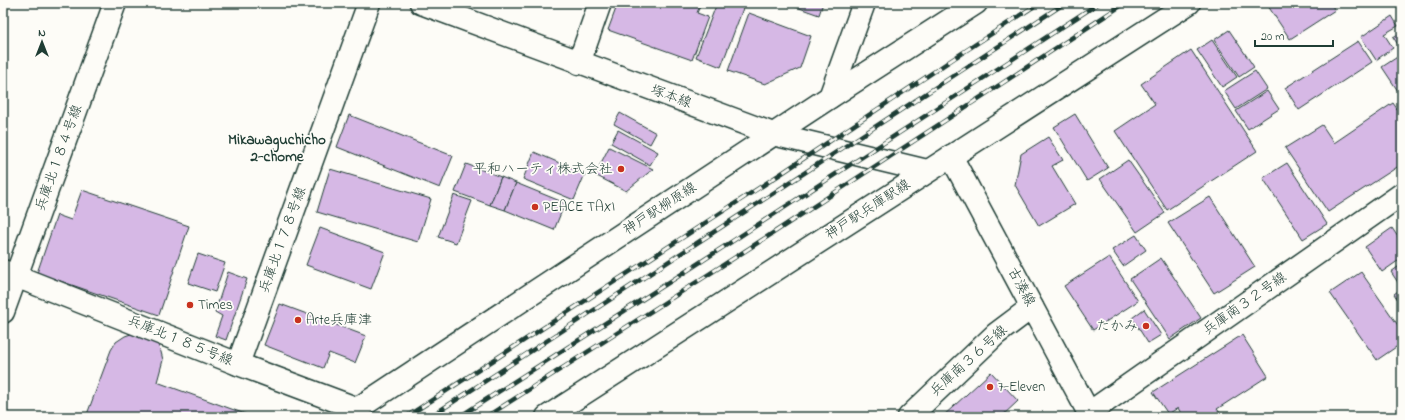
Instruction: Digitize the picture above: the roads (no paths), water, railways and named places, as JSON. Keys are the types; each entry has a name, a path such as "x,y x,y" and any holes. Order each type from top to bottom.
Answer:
{"street":[{"name":"兵庫北１８４号線","path":"3,312 10,273 115,3"},
{"name":"兵庫北１７８号線","path":"238,364 370,3"},
{"name":"塚本線","path":"421,3 773,134 927,171"},
{"path":"579,63 600,3"},
{"path":"830,97 864,3"},
{"name":"神戸駅柳原線","path":"351,413 773,134 976,3"},
{"name":"神戸駅兵庫駅線","path":"547,417 1189,3"},
{"name":"古湊線","path":"951,156 1090,415"},
{"name":"兵庫南３２号線","path":"1090,415 1402,194"},
{"name":"兵庫北１８５号線","path":"10,273 238,364 351,413"},
{"name":"兵庫南３６号線","path":"909,417 996,334 1032,307"}],"railway":[{"path":"406,417 782,173 1039,3"},
{"path":"430,417 1065,3"},
{"path":"459,417 1099,3"},
{"path":"486,417 770,235 1125,3"}],"place":[{"name":"平和ハーティ株式会社","path":"621,169"},
{"name":"PEACE TAXI","path":"535,207"},
{"name":"Times","path":"190,305"},
{"name":"Arte兵庫津","path":"298,320"},
{"name":"たかみ","path":"1146,326"},
{"name":"7-Eleven","path":"990,387"}],"district":[{"name":"Mikawaguchicho 2-chome","path":"277,148"}]}
